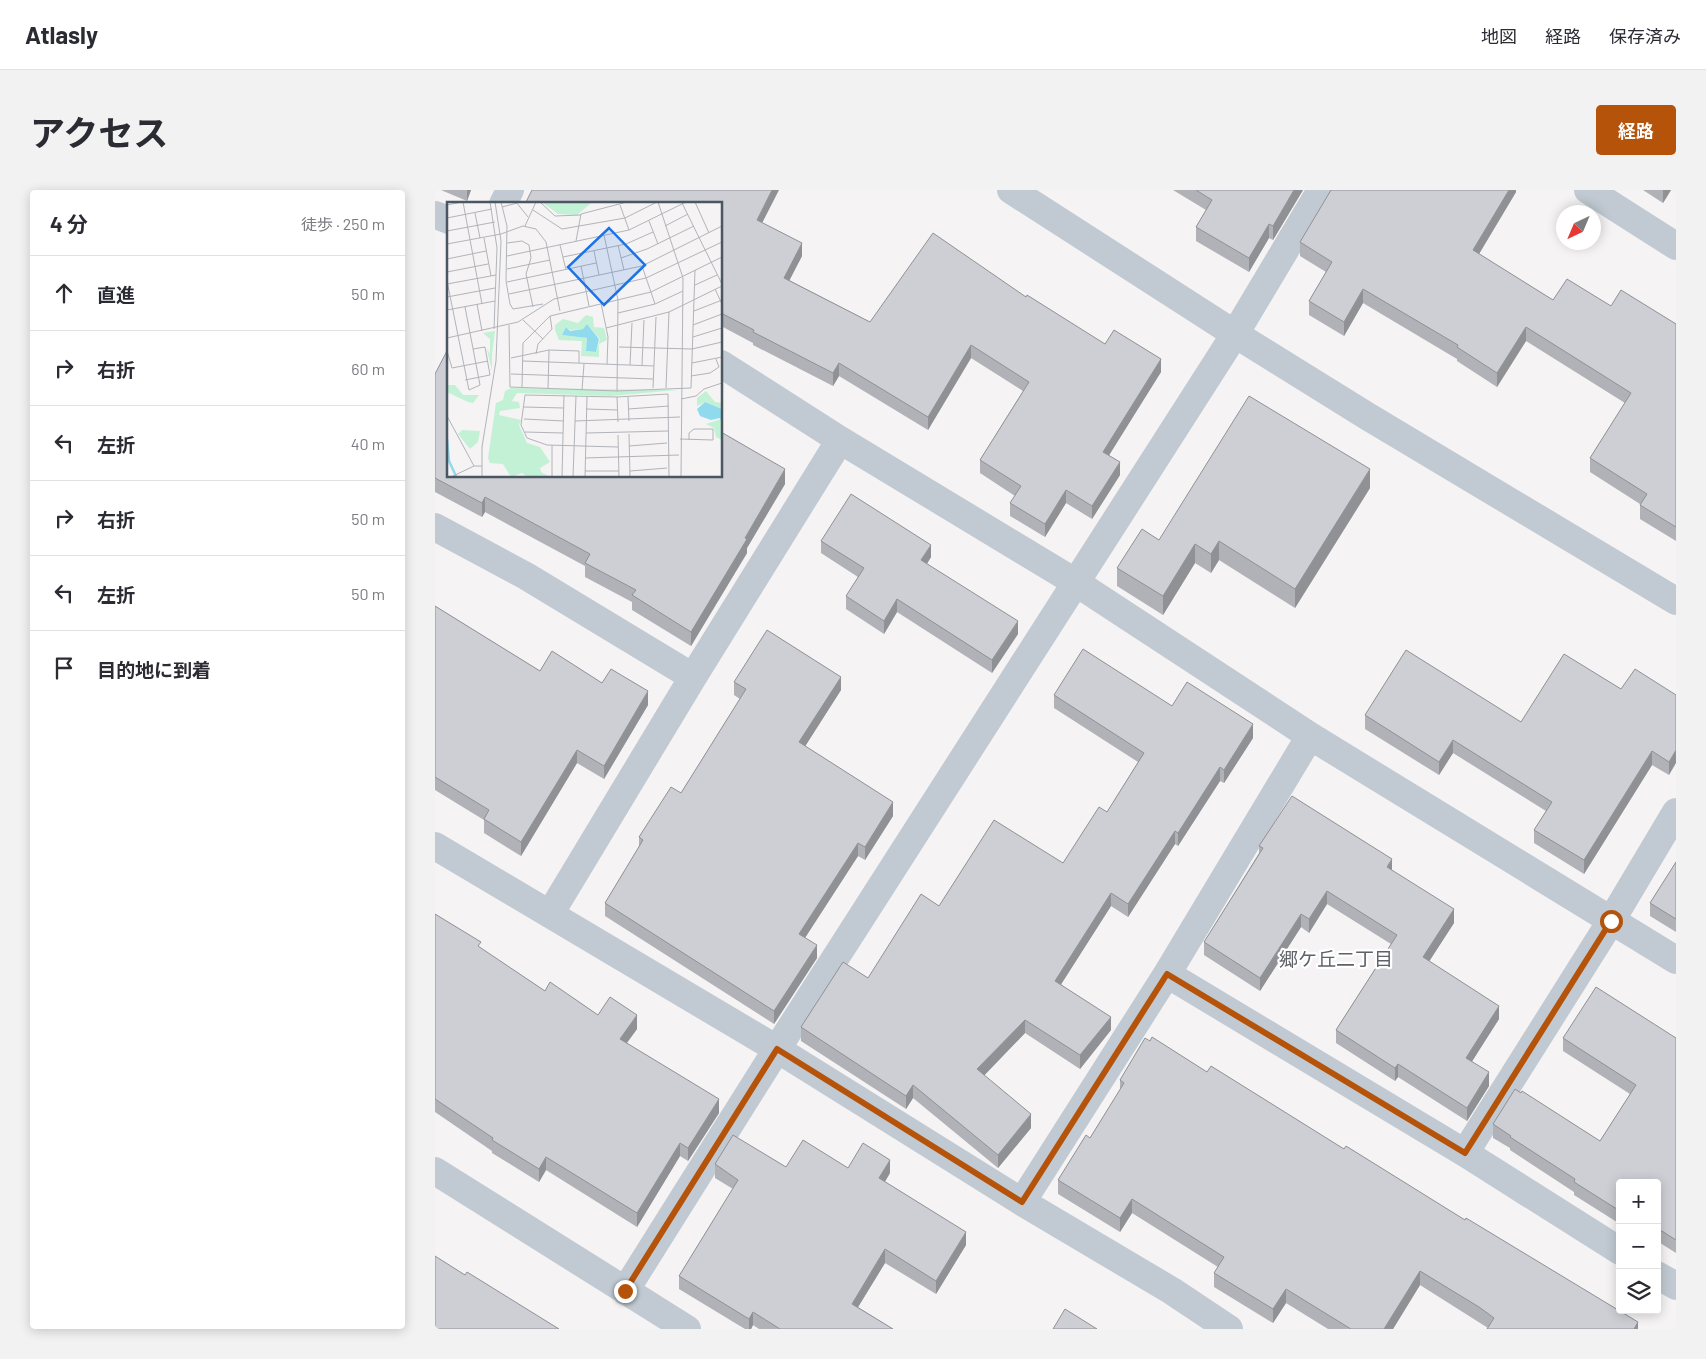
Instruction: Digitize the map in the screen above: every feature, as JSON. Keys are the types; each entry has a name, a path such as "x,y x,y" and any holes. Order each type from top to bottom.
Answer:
{"street":[{"path":"504,202 509,190"},
{"path":"1011,190 1235,334 1367,416 1676,601"},
{"path":"625,1291 777,1049 1235,334 1321,190"},
{"path":"1588,190 1676,246"},
{"path":"723,365 840,440 1075,582 1311,736 1676,960"},
{"path":"551,914 693,677 840,440"},
{"path":"435,527 526,576 693,677"},
{"path":"1022,1202 1167,974 1311,736"},
{"path":"1465,1153 1611,921 1676,812"},
{"path":"435,846 777,1049 1022,1202 1172,1291 1229,1329"},
{"path":"1167,974 1465,1153 1616,1248"},
{"path":"435,1171 687,1329"},
{"path":"1661,1277 1676,1286"}],"building":[{"path":"532,190 772,190 757,220 802,243 784,278 870,322 933,233 1026,297 1027,295 1105,344 1114,330 1161,359 1103,452 1120,462 1092,506 1066,490 1045,524 1010,503 1021,486 980,460 1029,382 971,345 928,417 839,363 833,373 753,332 754,330 723,314 723,202 526,202"},
{"path":"1196,190 1294,190 1273,226 1269,224 1249,258 1196,227 1212,200"},
{"path":"1331,190 1509,190 1473,250 1553,300 1567,279 1611,306 1621,290 1676,324 1676,527 1640,505 1647,494 1590,458 1631,393 1526,327 1497,373 1457,347 1458,345 1363,289 1344,322 1309,301 1332,262 1300,242"},
{"path":"447,351 447,478 723,478 723,433 785,469 745,538 747,539 691,632 632,595 636,590 585,563 590,554 485,497 482,503 435,478 435,374"},
{"path":"1249,396 1370,469 1295,589 1219,541 1211,554 1195,544 1163,596 1117,568 1142,529 1159,540"},
{"path":"851,494 931,545 921,560 1018,621 992,660 897,599 884,621 846,596 864,568 821,541"},
{"path":"435,606 540,671 552,651 602,683 611,669 648,691 604,766 577,750 521,842 484,819 489,810 435,777"},
{"path":"767,630 841,677 799,742 893,802 865,847 858,843 799,934 817,945 774,1011 605,903 643,840 639,837 671,787 681,793 746,689 734,682"},
{"path":"1083,649 1172,706 1187,682 1253,724 1224,770 1220,767 1178,833 1175,831 1128,904 1111,893 1055,981 1111,1017 1080,1055 1025,1020 977,1069 1031,1114 998,1155 913,1085 906,1096 801,1027 843,962 868,978 921,894 939,906 994,820 1063,863 1099,807 1107,812 1144,753 1054,695"},
{"path":"1406,650 1521,722 1564,654 1621,689 1635,669 1676,695 1676,750 1669,762 1652,751 1584,860 1534,830 1552,802 1453,740 1439,762 1365,715"},
{"path":"1292,796 1392,859 1387,867 1454,909 1423,957 1499,1006 1466,1058 1489,1072 1467,1108 1398,1064 1395,1068 1336,1030 1397,935 1327,891 1309,919 1301,914 1260,978 1204,942 1263,848 1259,846"},
{"path":"1676,862 1676,919 1650,903"},
{"path":"435,914 481,942 478,946 545,991 550,982 598,1015 610,997 637,1015 620,1039 719,1099 688,1148 680,1143 637,1213 546,1157 539,1169 492,1140 493,1138 435,1099"},
{"path":"1596,987 1676,1038 1676,1240 1661,1231 1661,1179 1616,1179 1616,1208 1574,1182 1575,1179 1493,1124 1515,1089 1521,1093 1522,1091 1600,1141 1636,1085 1563,1038"},
{"path":"1152,1037 1207,1072 1211,1066 1344,1149 1346,1146 1465,1220 1466,1218 1616,1309 1616,1314 1625,1314 1638,1322 1634,1329 1487,1329 1494,1318 1420,1271 1384,1329 1351,1329 1286,1289 1273,1309 1214,1273 1224,1257 1132,1199 1120,1218 1058,1180 1086,1135 1090,1138 1124,1083 1120,1080 1145,1038 1150,1041"},
{"path":"733,1135 786,1167 803,1140 848,1168 863,1143 890,1160 879,1178 966,1232 936,1281 885,1249 852,1304 893,1329 780,1329 753,1312 749,1319 679,1276 738,1180 715,1164"},
{"path":"435,1256 465,1275 467,1272 559,1329 435,1329"},
{"path":"1065,1309 1097,1329 1053,1329"}],"district":[{"name":"郷ケ丘二丁目","path":"1336,958"}],"route":[{"path":"625,1291 777,1049 1022,1202 1167,974 1465,1153 1611,921"}]}
